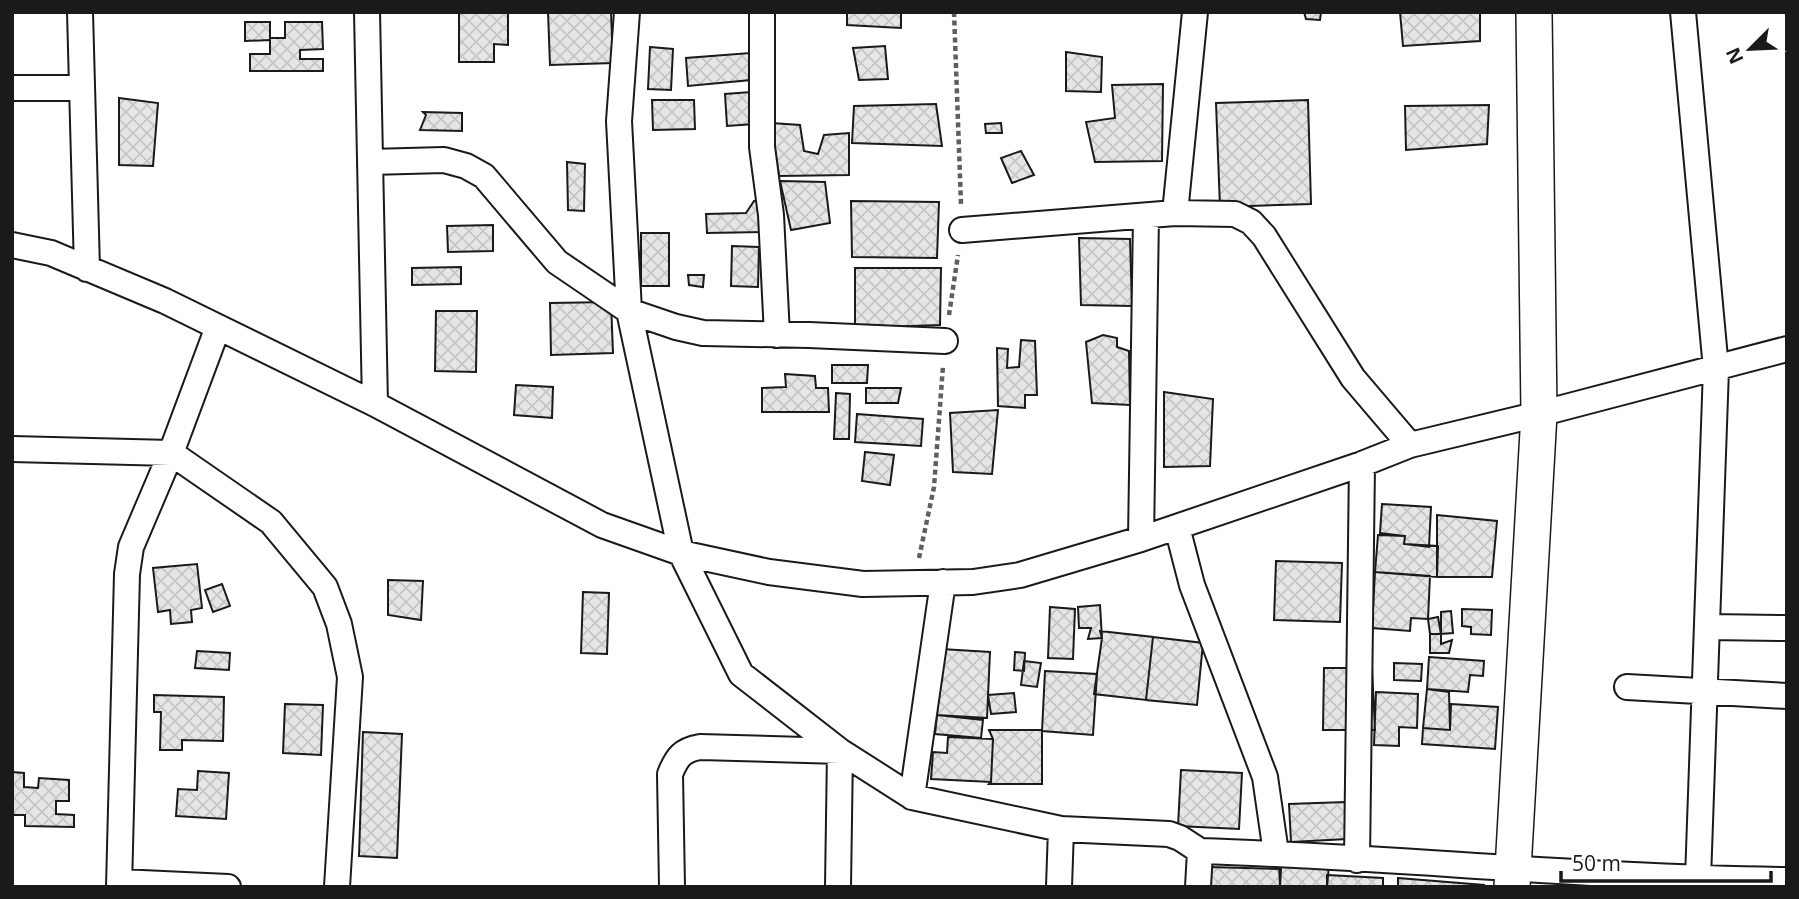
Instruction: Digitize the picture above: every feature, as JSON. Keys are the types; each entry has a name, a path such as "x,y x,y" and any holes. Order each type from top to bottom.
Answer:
{"street":[{"path":"80,12 87,269"},
{"path":"367,12 375,404"},
{"path":"627,12 619,121 629,311 681,553 741,674 840,751 912,797 1060,829 1169,834 1200,850 1357,860 1513,878 1698,879 1753,883 1787,880"},
{"path":"762,12 761,120 771,215 776,335"},
{"path":"1175,213 1195,12"},
{"path":"1513,878 1539,414 1534,12"},
{"path":"1683,12 1716,369 1709,627 1698,879"},
{"path":"12,88 81,88"},
{"path":"370,162 443,160 466,166 484,176 557,262 629,311 676,327 703,333 945,341"},
{"path":"962,230 1175,213 1235,214 1251,222 1264,236 1353,378 1410,445"},
{"path":"1141,539 1146,216"},
{"path":"12,245 51,253 165,301 375,404 602,526 681,553 769,572 863,584 973,582 1020,575 1177,527 1410,445 1787,349"},
{"path":"218,327 172,453 131,547 127,574 120,884 228,887"},
{"path":"12,449 172,453 271,522 325,586 339,624 350,677 337,887"},
{"path":"1357,860 1362,464"},
{"path":"1177,527 1192,585 1265,777 1276,853"},
{"path":"912,797 943,582"},
{"path":"1709,627 1787,628"},
{"path":"1627,687 1787,696"},
{"path":"672,887 670,774 677,758 687,749 700,747 840,751"},
{"path":"838,887 840,751"},
{"path":"1059,887 1060,829"},
{"path":"1198,887 1200,850"}],"path":[{"path":"915,583 934,487 945,341 962,230 954,12"}],"building":[{"path":"459,12 508,12 508,45 494,44 494,62 459,62"},
{"path":"548,12 611,12 613,63 550,65"},
{"path":"847,12 901,12 901,28 847,25"},
{"path":"1304,12 1321,12 1320,20 1306,19"},
{"path":"1400,12 1480,12 1480,41 1403,46"},
{"path":"245,22 270,22 270,38 285,38 285,22 322,22 323,49 300,50 300,59 323,59 323,71 250,71 250,54 270,54 270,40 245,41"},
{"path":"885,46 888,79 859,80 853,48"},
{"path":"650,47 673,49 671,90 648,89"},
{"path":"1066,52 1102,57 1101,92 1066,91"},
{"path":"750,53 751,80 688,86 686,58"},
{"path":"1163,84 1162,161 1095,162 1086,122 1115,118 1112,85"},
{"path":"751,92 754,124 727,126 725,94"},
{"path":"119,98 158,103 153,166 119,165"},
{"path":"652,100 694,100 695,129 653,130"},
{"path":"1308,100 1311,204 1220,207 1216,103"},
{"path":"936,104 942,146 852,143 854,106"},
{"path":"1489,105 1487,144 1406,150 1405,106"},
{"path":"423,112 462,113 462,131 420,130 426,115"},
{"path":"771,123 800,125 804,151 818,154 824,135 849,133 849,175 779,176"},
{"path":"1001,123 1002,133 986,133 985,124"},
{"path":"1021,151 1034,175 1012,183 1001,158"},
{"path":"567,162 585,164 584,211 568,210"},
{"path":"780,181 825,182 830,223 791,230"},
{"path":"766,200 767,232 707,233 706,214 746,213 754,201"},
{"path":"851,201 939,202 937,258 852,257"},
{"path":"493,225 493,251 448,252 447,226"},
{"path":"641,233 669,233 669,286 641,286"},
{"path":"1079,238 1130,239 1132,306 1081,305"},
{"path":"732,246 759,247 758,287 731,286"},
{"path":"461,267 461,284 412,285 412,268"},
{"path":"855,268 941,268 940,325 855,328"},
{"path":"688,275 704,275 703,287 689,285"},
{"path":"611,302 613,353 551,355 550,303"},
{"path":"436,311 477,311 476,372 435,371"},
{"path":"1103,335 1117,338 1117,347 1129,351 1130,405 1092,403 1086,342"},
{"path":"1021,340 1035,341 1037,395 1025,395 1025,408 998,406 997,348 1008,349 1007,368 1019,367"},
{"path":"832,365 868,365 867,383 832,383"},
{"path":"785,374 815,376 816,388 828,388 829,412 762,412 762,388 786,387"},
{"path":"516,385 553,387 552,418 514,415"},
{"path":"866,388 901,388 898,403 866,403"},
{"path":"1164,392 1213,399 1210,466 1164,467"},
{"path":"836,393 850,394 849,439 834,439"},
{"path":"998,410 992,474 953,472 950,413"},
{"path":"857,414 923,419 921,446 855,442"},
{"path":"865,452 894,455 890,485 862,481"},
{"path":"1382,504 1431,507 1429,547 1404,544 1405,536 1380,533"},
{"path":"1437,515 1497,521 1492,577 1437,577"},
{"path":"1378,535 1405,536 1404,544 1438,546 1437,577 1375,572"},
{"path":"1276,561 1342,563 1340,622 1274,620"},
{"path":"197,564 202,608 191,610 192,622 171,624 170,610 158,612 153,568"},
{"path":"1375,572 1430,576 1428,619 1411,618 1410,631 1372,628"},
{"path":"388,580 423,581 421,620 388,615"},
{"path":"222,584 230,606 213,612 205,590"},
{"path":"583,592 609,593 607,654 581,653"},
{"path":"1100,605 1102,638 1088,639 1091,628 1079,628 1078,607"},
{"path":"1050,607 1075,609 1073,659 1048,658"},
{"path":"1462,609 1492,610 1491,635 1471,634 1471,627 1462,626"},
{"path":"1451,611 1453,633 1441,634 1441,612"},
{"path":"1438,617 1441,634 1430,634 1428,619"},
{"path":"1100,631 1153,637 1146,700 1094,694 1102,638"},
{"path":"1430,634 1441,634 1441,644 1452,640 1449,653 1430,653"},
{"path":"1153,637 1203,643 1197,705 1146,700"},
{"path":"941,649 990,652 987,718 937,715"},
{"path":"197,651 230,653 229,670 195,668"},
{"path":"1015,652 1025,653 1024,671 1014,670"},
{"path":"1429,657 1484,661 1483,676 1470,675 1468,692 1427,689"},
{"path":"1024,661 1041,663 1037,687 1021,685"},
{"path":"1394,663 1422,664 1421,681 1394,680"},
{"path":"1324,668 1372,668 1375,730 1323,730"},
{"path":"1045,671 1097,674 1093,735 1042,731"},
{"path":"1427,689 1449,692 1450,730 1423,728"},
{"path":"1376,692 1418,694 1417,728 1399,727 1399,746 1374,745"},
{"path":"1014,693 1016,712 991,714 988,695"},
{"path":"154,695 224,697 223,741 182,740 182,750 160,750 161,712 154,712"},
{"path":"285,704 323,705 321,755 283,753"},
{"path":"1451,704 1498,707 1495,749 1422,744 1423,728 1450,730"},
{"path":"937,715 983,720 981,738 935,734"},
{"path":"989,730 1042,730 1042,784 989,784 993,739"},
{"path":"363,732 402,734 397,858 359,856"},
{"path":"948,737 993,739 991,782 931,779 933,752 947,753"},
{"path":"1181,770 1242,773 1239,829 1178,826"},
{"path":"198,771 229,773 226,819 176,816 178,789 197,790"},
{"path":"12,772 24,773 24,787 38,788 39,778 69,780 69,801 56,801 56,814 74,815 74,827 25,826 25,815 12,815"},
{"path":"1345,802 1347,839 1291,842 1289,804"},
{"path":"1279,863 1329,865 1327,887 1280,887"},
{"path":"1209,867 1281,869 1280,887 1209,887"},
{"path":"1327,875 1383,878 1383,887 1327,887"},
{"path":"1398,878 1484,885 1484,887 1398,887"}]}
